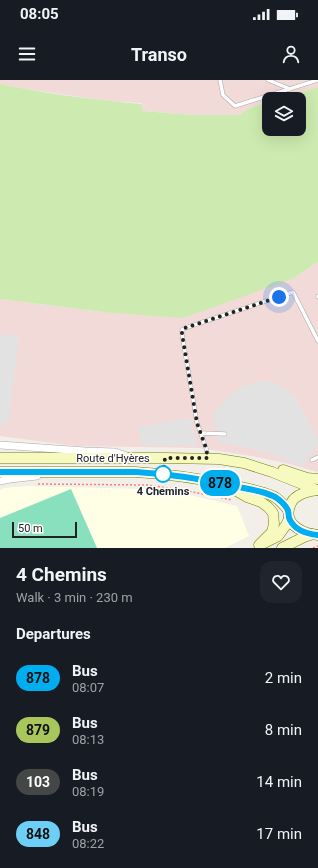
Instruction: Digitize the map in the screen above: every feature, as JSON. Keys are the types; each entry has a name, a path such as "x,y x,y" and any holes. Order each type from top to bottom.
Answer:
{"main road":[{"name":"Route d'Hyères","path":"0,458 208,458 229,460 272,472 317,490"},
{"path":"244,463 265,466 292,472 307,478 318,479"},
{"name":"Route d'Hyères","path":"0,472 136,472 190,477 253,490 273,496 279,500 296,527 315,534"},
{"path":"220,483 246,497 261,502 273,513 274,524 272,532 256,547"},
{"path":"256,547 278,536 286,524 290,505 293,499 303,493 317,490"},
{"path":"282,548 304,537 315,534"}],"street":[{"path":"0,445 115,452 135,458"},
{"path":"0,481 83,472"}],"lane":[{"path":"220,80 223,95 235,106 318,80"},
{"path":"268,80 290,89"},
{"path":"208,458 202,433 197,423 182,330 293,292 318,342"},
{"path":"202,433 225,434"},
{"path":"312,460 318,457"}],"path":[{"path":"37,484 147,486 183,490 235,501"},
{"path":"313,548 318,546"}],"shaded area":[{"path":"0,80 318,80 318,87 302,92 262,92 262,104 247,109 240,115 191,115 143,111 142,103 108,101 0,84"},
{"path":"318,262 317,472 290,464 252,456 199,448 76,446 0,436 0,299 103,312 292,279"},
{"path":"0,334 19,336 8,425 0,424"},
{"path":"269,381 280,385 295,397 318,440 318,444 303,466 272,454 245,447 219,443 213,414 231,394 255,382"},
{"path":"191,418 197,446 142,445 138,427"},
{"path":"27,486 144,489 186,494 237,506 249,536 225,548 0,548 0,490 4,488"}],"green space":[{"path":"0,84 35,91 107,101 142,104 143,111 191,115 240,115 247,109 262,104 262,136 306,136 306,92 302,92 318,87 318,262 292,279 183,318 103,312 0,299"},
{"path":"71,489 97,548 0,548 0,518"}],"bus line":[{"name":"878","path":"0,472 136,472 158,473 206,480 273,496 288,510 289,519 296,527 305,532 318,535"}],"place":[{"name":"4 Chemins","path":"163,474"}],"route":[{"path":"163,474 165,458 208,458 202,433 197,423 182,330 279,297"}]}
